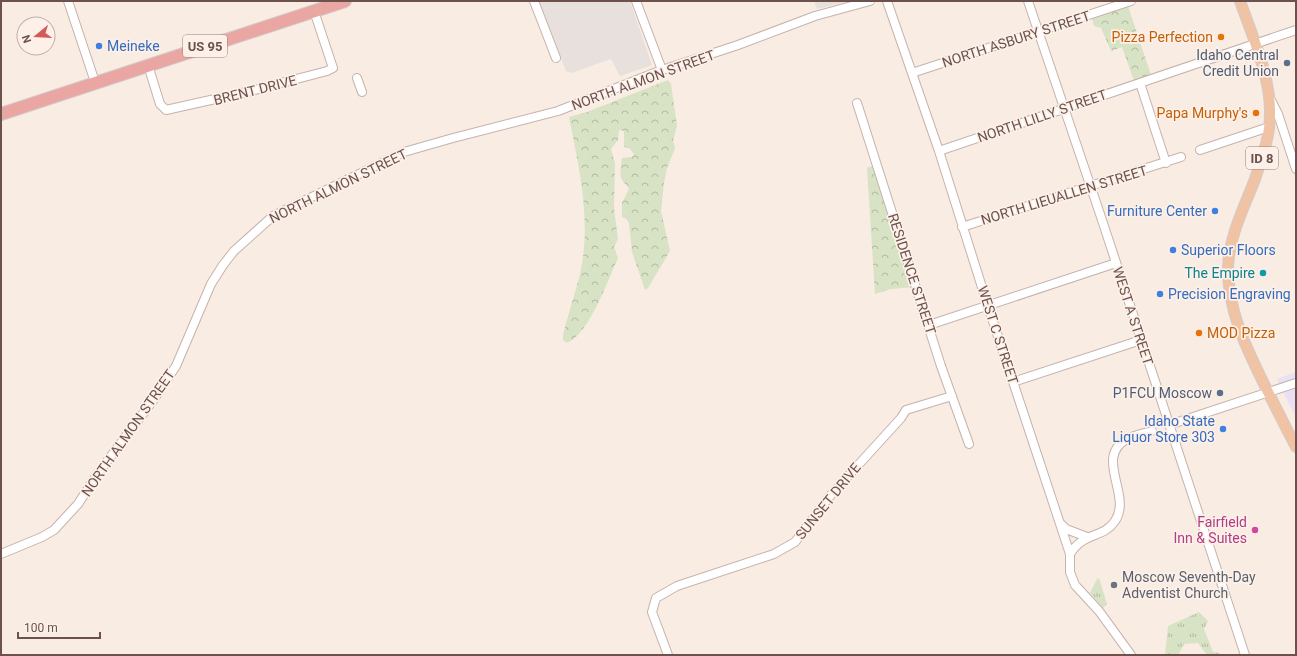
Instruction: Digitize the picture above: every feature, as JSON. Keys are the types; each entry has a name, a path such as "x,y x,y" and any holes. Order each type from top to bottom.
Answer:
{"highway":[{"name":"US 95","path":"1,114 345,1"}],"main road":[{"name":"ID 8","path":"1240,1 1255,44 1270,98 1269,127 1264,152 1240,215 1232,242 1228,268 1232,308 1237,326 1296,447"}],"street":[{"path":"68,1 95,82"},
{"path":"534,1 556,58"},
{"path":"636,1 662,70"},
{"name":"NORTH ALMON STREET","path":"1,554 42,537 54,530 75,509 176,366 211,284 223,265 234,251 272,216 404,152 558,111 662,70 738,45 815,16 870,1"},
{"name":"WEST C STREET","path":"887,1 939,151 987,305 1070,554 1070,572 1075,585 1098,611 1131,655"},
{"name":"WEST A STREET","path":"1028,1 1245,655"},
{"name":"NORTH ASBURY STREET","path":"912,73 1131,1"},
{"name":"BRENT DRIVE","path":"148,65 160,104 166,110 243,93 320,73 333,68 314,11"},
{"name":"NORTH LILLY STREET","path":"939,151 1296,30"},
{"path":"357,78 362,92"},
{"path":"1142,82 1166,163"},
{"path":"1270,98 1278,114 1296,169"},
{"name":"RESIDENCE STREET","path":"857,103 969,444"},
{"path":"1200,150 1269,127"},
{"name":"NORTH LIEUALLEN STREET","path":"962,227 1181,157"},
{"path":"929,325 1116,263"},
{"path":"1013,382 1141,340"},
{"path":"1152,374 1173,417 1179,419 1199,415"},
{"path":"1169,425 1296,383"},
{"name":"SUNSET DRIVE","path":"668,655 652,612 656,598 677,586 774,554 795,542 830,496 901,418 906,410 952,396"},
{"path":"1070,554 1080,541 1108,529 1116,521 1120,510 1121,496 1112,466 1117,450 1128,439 1152,431"},
{"path":"1059,522 1066,529 1087,537"}],"shaded area":[{"path":"539,1 630,1 652,65 620,76 611,59 571,73 566,71"},
{"path":"814,1 850,1 817,9"},
{"path":"1296,372 1296,418 1277,379"}],"green space":[{"path":"1128,6 1151,75 1134,81 1122,47 1111,51 1101,28 1094,26 1092,18"},
{"path":"668,80 671,84 677,126 673,140 675,148 667,168 664,183 661,211 670,251 648,288 645,290 632,252 629,223 627,219 622,217 622,203 629,189 622,180 621,176 622,158 632,157 634,154 629,148 624,147 624,131 619,130 618,140 611,149 615,164 614,208 618,239 614,247 618,258 590,318 575,338 567,343 563,340 563,335 580,274 585,234 583,195 569,117 587,112"},
{"path":"878,164 916,287 891,289 875,294 867,168"},
{"path":"1099,578 1107,604 1103,608 1090,593 1097,579"},
{"path":"1199,612 1208,621 1204,629 1213,652 1218,652 1220,655 1207,655 1198,643 1184,644 1178,655 1165,655 1168,626"}],"place":[{"name":"Pizza Perfection","path":"1221,37"},
{"name":"Meineke","path":"99,46"},
{"name":"Idaho Central Credit Union","path":"1287,63"},
{"name":"Papa Murphy's","path":"1256,113"},
{"name":"Furniture Center","path":"1215,211"},
{"name":"Superior Floors","path":"1173,250"},
{"name":"The Empire","path":"1263,273"},
{"name":"Precision Engraving","path":"1160,294"},
{"name":"MOD Pizza","path":"1199,333"},
{"name":"P1FCU Moscow","path":"1220,393"},
{"name":"Idaho State Liquor Store 303","path":"1223,429"},
{"name":"Fairfield Inn & Suites","path":"1255,530"},
{"name":"Moscow Seventh-Day Adventist Church","path":"1114,585"}]}
